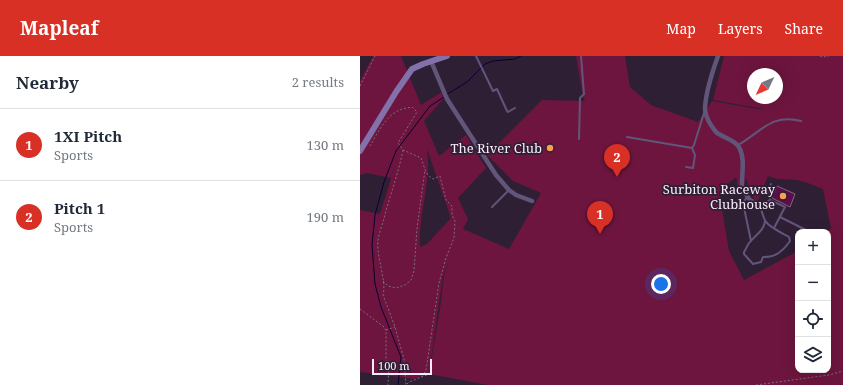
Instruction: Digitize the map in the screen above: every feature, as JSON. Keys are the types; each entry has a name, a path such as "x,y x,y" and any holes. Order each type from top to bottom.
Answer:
{"main road":[{"path":"362,148 409,72 417,66 443,57"}],"street":[{"path":"718,56 705,110 711,126 720,135 738,146 743,162 742,189 747,197 760,206"},
{"path":"431,61 447,98 496,175 509,190 516,195 532,201"}],"lane":[{"path":"476,56 493,91 497,89 507,111 508,112 515,108"},
{"path":"579,139 580,98 584,94 581,56"},
{"path":"692,148 705,110"},
{"path":"738,146 750,139 764,126 774,121 790,119 801,122"},
{"path":"626,136 692,148"},
{"path":"686,167 693,168 695,155 692,148"},
{"path":"770,200 768,192 771,184"},
{"path":"492,207 509,190"},
{"path":"747,197 743,203 751,241"},
{"path":"765,221 790,239 788,244 779,254 770,258 763,257 761,262 753,264 744,252 751,241 759,234 765,225 760,206 770,200"},
{"path":"770,200 785,207 774,228"},
{"path":"780,217 804,229"}],"path":[{"path":"360,86 375,56"},
{"path":"820,56 829,56"},
{"path":"362,148 370,146 393,114 400,110 412,107 417,112 398,143 403,150 421,158 425,170 430,177 433,178 440,176 446,200 452,206 454,238 446,258 439,284 426,370 422,377"},
{"path":"403,150 378,241 380,265 385,290 383,295 396,327 404,358 406,385"},
{"path":"383,281 388,286 396,288 405,285 411,280 414,271 417,228 425,170"},
{"path":"360,309 384,326 386,330 385,349 388,365 388,385"},
{"path":"386,330 396,327"},
{"path":"756,385 843,371"},
{"path":"406,385 409,382 429,374"}],"shaded area":[{"path":"373,56 401,56 421,105 442,92 444,98 424,121 439,156 466,135 486,168 458,198 468,219 463,229 509,249 541,193 513,181 487,155 542,100 585,101 576,56 625,56 630,87 651,105 698,122 712,101 764,109 713,100 724,56 843,56 843,385 488,385 429,374 444,275 450,259 443,276 429,373 414,379 360,372 360,210 380,214 391,178 366,173 360,175 360,81","holes":["427,149 451,218 427,244 420,247 421,223 428,173"]}],"building":[{"name":"Surbiton Raceway Clubhouse","path":"777,186 795,194 790,207 772,198"}],"waterway":[{"path":"446,95 467,82 485,64 493,61 515,59 521,56"},
{"path":"398,385 401,357 381,307 375,284 372,245 375,215 384,182 396,151 430,106 444,97"}],"place":[{"name":"The River Club","path":"550,148"},
{"name":"Pitch 1","path":"617,177"},
{"name":"Surbiton Raceway Clubhouse","path":"783,196"},
{"name":"1XI Pitch","path":"600,234"}]}
